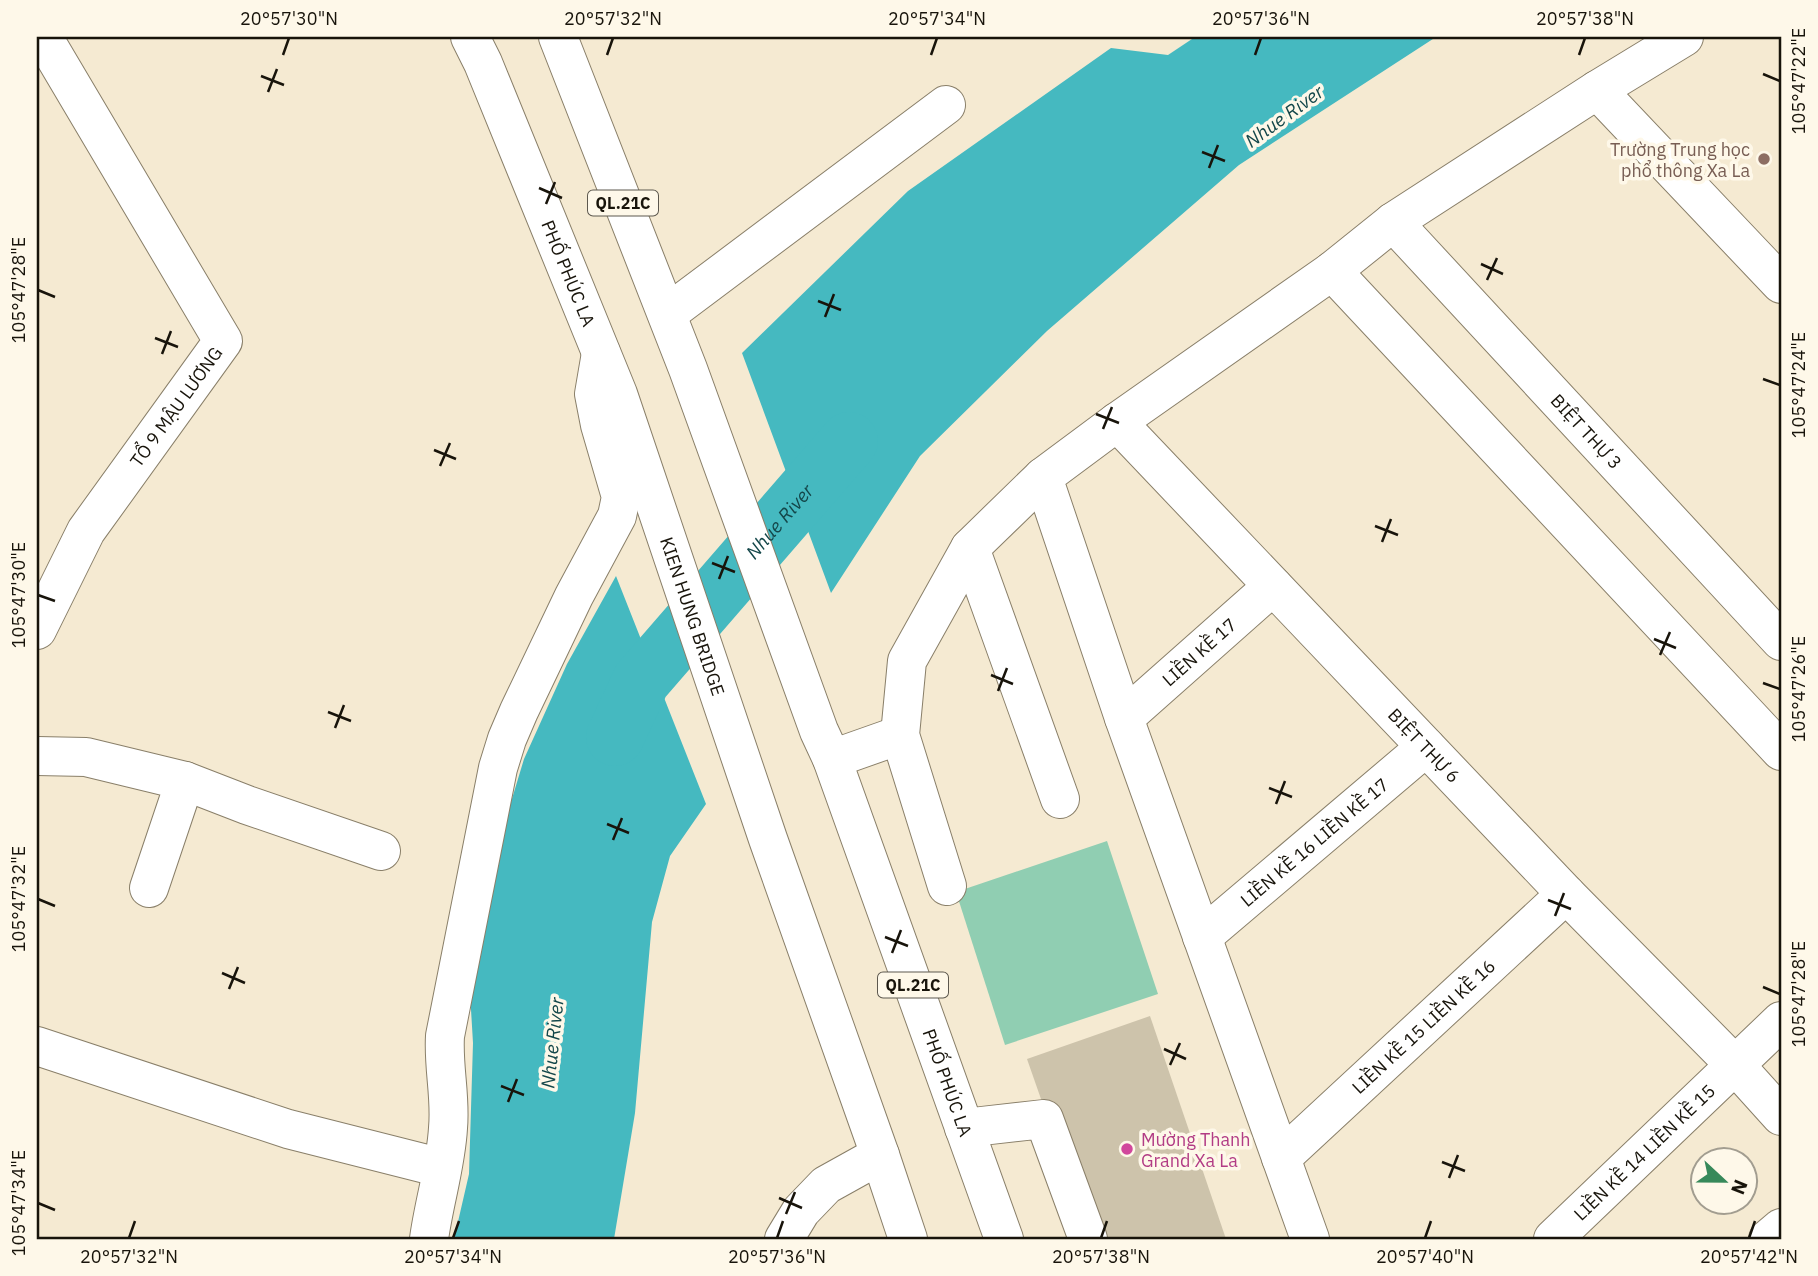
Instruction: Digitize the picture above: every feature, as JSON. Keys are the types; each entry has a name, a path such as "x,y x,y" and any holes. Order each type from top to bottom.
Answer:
{"main road":[{"name":"TỔ 9 MẬU LƯƠNG","path":"37,630 86,531 223,341 43,37"},
{"name":"PHỐ PHÚC LA","path":"470,37 618,394"},
{"name":"QL.21C","path":"558,37 688,369 825,745"},
{"path":"947,887 900,735 907,661 970,548 1043,477 1332,271 1393,222 1684,37"},
{"path":"1597,90 1781,284"},
{"path":"667,314 946,105"},
{"name":"BIỆT THỰ 3","path":"1393,222 1781,640"},
{"path":"1332,271 1781,751"},
{"path":"429,1239 449,1126 445,1036 498,768 519,711 573,596 617,516 621,497 594,394 601,354"},
{"name":"KIEN HUNG BRIDGE","path":"618,394 768,839 880,1155"},
{"name":"BIỆT THỰ 6","path":"1117,422 1781,1116"},
{"path":"1043,477 1124,718 1310,1239"},
{"path":"970,548 1060,799"},
{"name":"LIỀN KỀ 17","path":"1124,718 1273,586"},
{"path":"825,745 900,735"},
{"name":"PHỐ PHÚC LA","path":"825,745 1004,1239"},
{"name":"LIỀN KỀ 16 LIỀN KỀ 17","path":"1202,937 1426,747"},
{"path":"37,756 86,757 185,781 381,851"},
{"path":"149,888 185,781"},
{"name":"LIỀN KỀ 15 LIỀN KỀ 16","path":"1281,1158 1566,894"},
{"name":"LIỀN KỀ 14 LIỀN KỀ 15","path":"1553,1239 1781,1021"},
{"path":"37,1046 288,1129 442,1168"},
{"path":"964,1128 1044,1119 1088,1239"},
{"path":"784,1239 801,1211 825,1185 880,1155 908,1239"},
{"path":"1768,1239 1781,1228"}],"green space":[{"path":"1107,841 1158,994 1005,1045 956,892"}],"water":[{"path":"1195,37 1436,37 1239,165 1047,331 920,456 831,593 742,353 908,191 1111,48 1168,55"},
{"path":"616,576 706,804 670,856 652,922 635,1113 614,1239 454,1239 469,1174 473,1043 469,976 495,855 524,759 567,664"}],"building":[{"name":"Mường Thanh Grand Xa La","path":"1150,1016 1226,1239 1090,1239 1027,1059"}],"waterway":[{"name":"Nhue River","path":"615,737 641,681 849,441"}],"place":[{"name":"Trường Trung học phổ thông Xa La","path":"1764,159"},
{"name":"Mường Thanh Grand Xa La","path":"1127,1149"}]}
